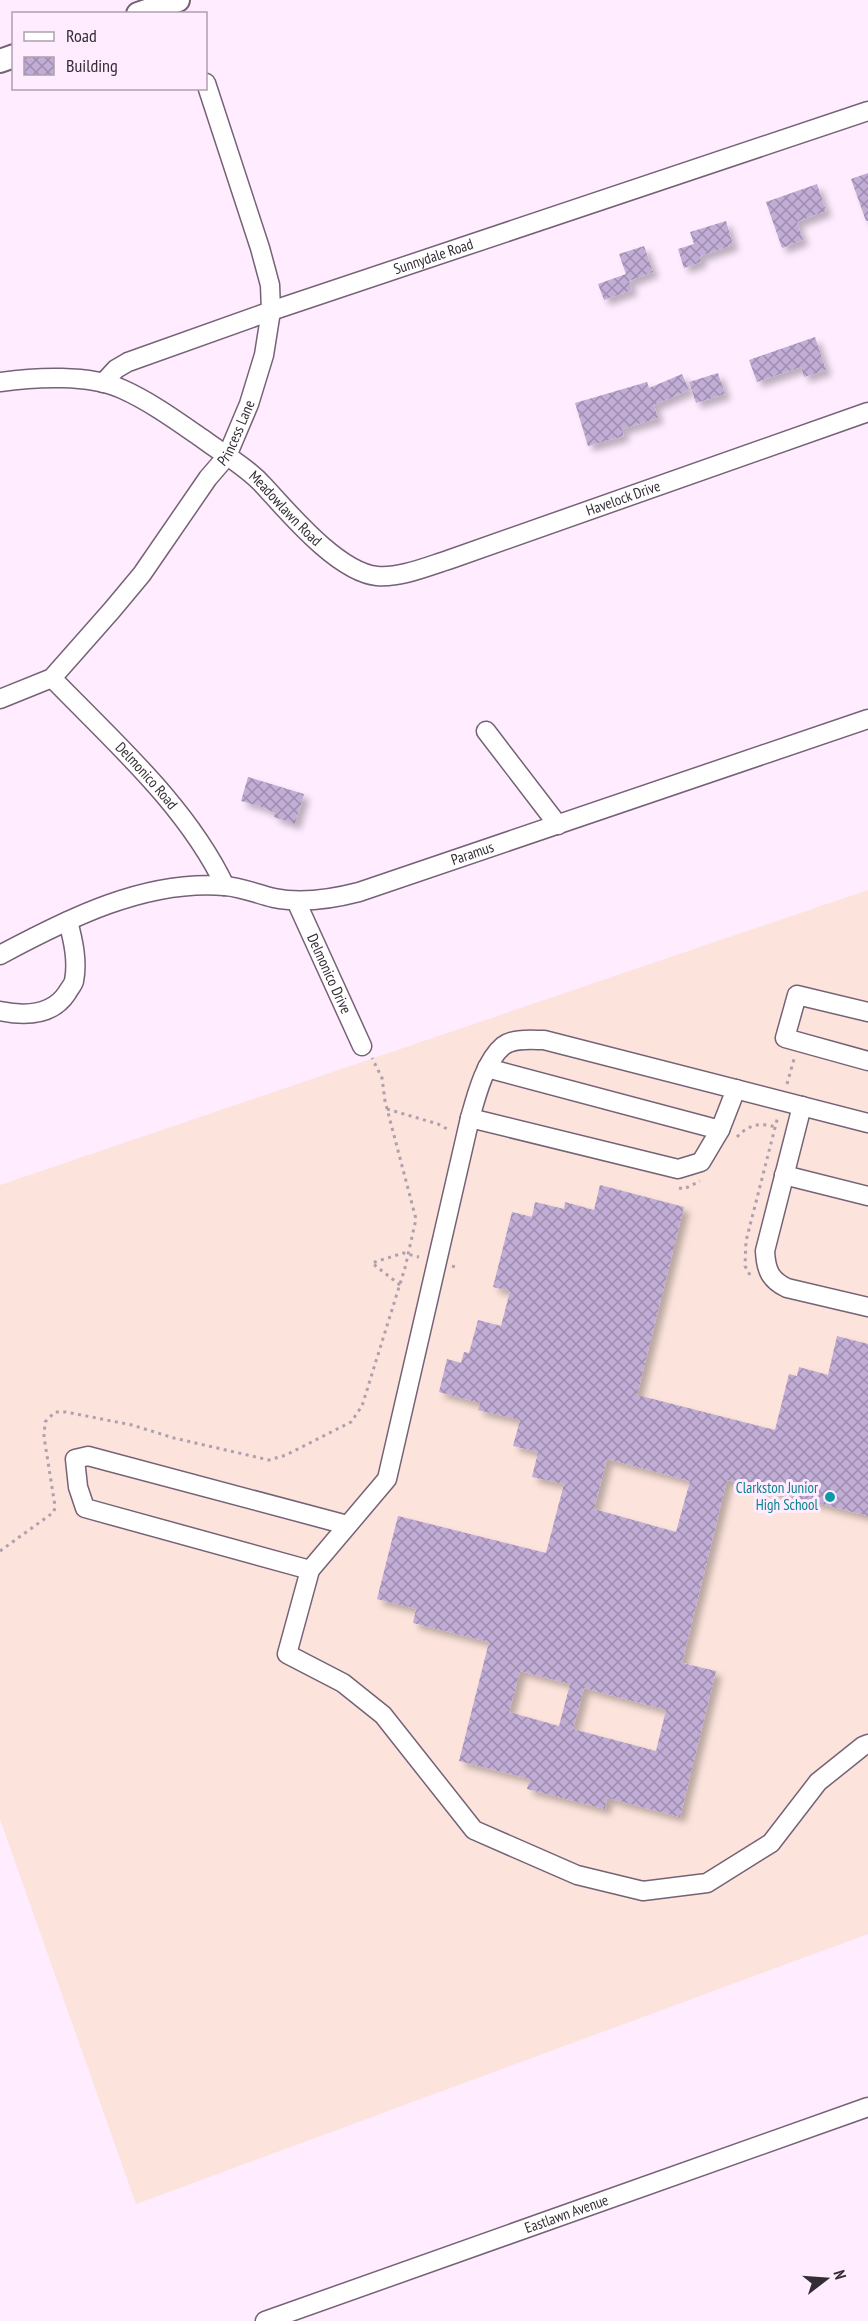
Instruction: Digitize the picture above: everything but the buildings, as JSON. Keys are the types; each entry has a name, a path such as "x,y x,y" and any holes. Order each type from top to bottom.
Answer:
{"main road":[{"path":"144,12 178,0"}],"street":[{"name":"Princess Lane","path":"0,699 52,678 112,610 142,574 208,478 228,456 249,404 264,355 271,311 270,285 207,86"},
{"name":"Sunnydale Road","path":"102,383 116,369 128,362 271,311 868,111"},
{"path":"0,382 25,379 88,380 102,383"},
{"name":"Meadowlawn Road","path":"102,383 120,388 158,408 228,456 262,484 290,516 337,557 355,568 376,576"},
{"name":"Havelock Drive","path":"376,576 408,572 448,560 868,412"},
{"name":"Delmonico Road","path":"52,678 149,779 207,850 225,886"},
{"name":"Paramus","path":"0,955 68,921 141,894 192,886 225,886 296,901 334,899 868,720"},
{"path":"486,731 558,825"},
{"name":"Delmonico Drive","path":"296,901 362,1046"},
{"path":"0,1011 18,1014 41,1012 61,1001 74,983 74,946 68,921"},
{"path":"868,1012 797,995 785,1038 868,1061"},
{"path":"868,1123 544,1040 520,1040 503,1046 487,1068 470,1118 387,1479 310,1570 287,1654 342,1683 383,1715 474,1830 577,1875 643,1891 707,1882 771,1843 818,1782 862,1746 868,1744"},
{"path":"487,1068 720,1130"},
{"path":"470,1118 678,1169 701,1162 720,1130 735,1089"},
{"path":"802,1106 765,1251 766,1268 775,1282 787,1288 868,1307"},
{"path":"784,1175 868,1196"},
{"path":"310,1570 85,1508 78,1486 75,1459 88,1456 346,1526"},
{"name":"Eastlawn Avenue","path":"265,2321 868,2107"}],"path":[{"path":"0,1551 54,1512 44,1437 45,1422 56,1412 132,1425 174,1438 269,1460 286,1455 351,1422 362,1406 400,1285 416,1219 415,1206 385,1101 382,1078 370,1054 362,1046"},
{"path":"400,1285 372,1263 404,1252 459,1268"}],"shaded area":[{"path":"868,890 868,1934 136,2204 0,1819 0,1185"}],"place":[{"name":"Clarkston Junior High School","path":"830,1497"}]}
